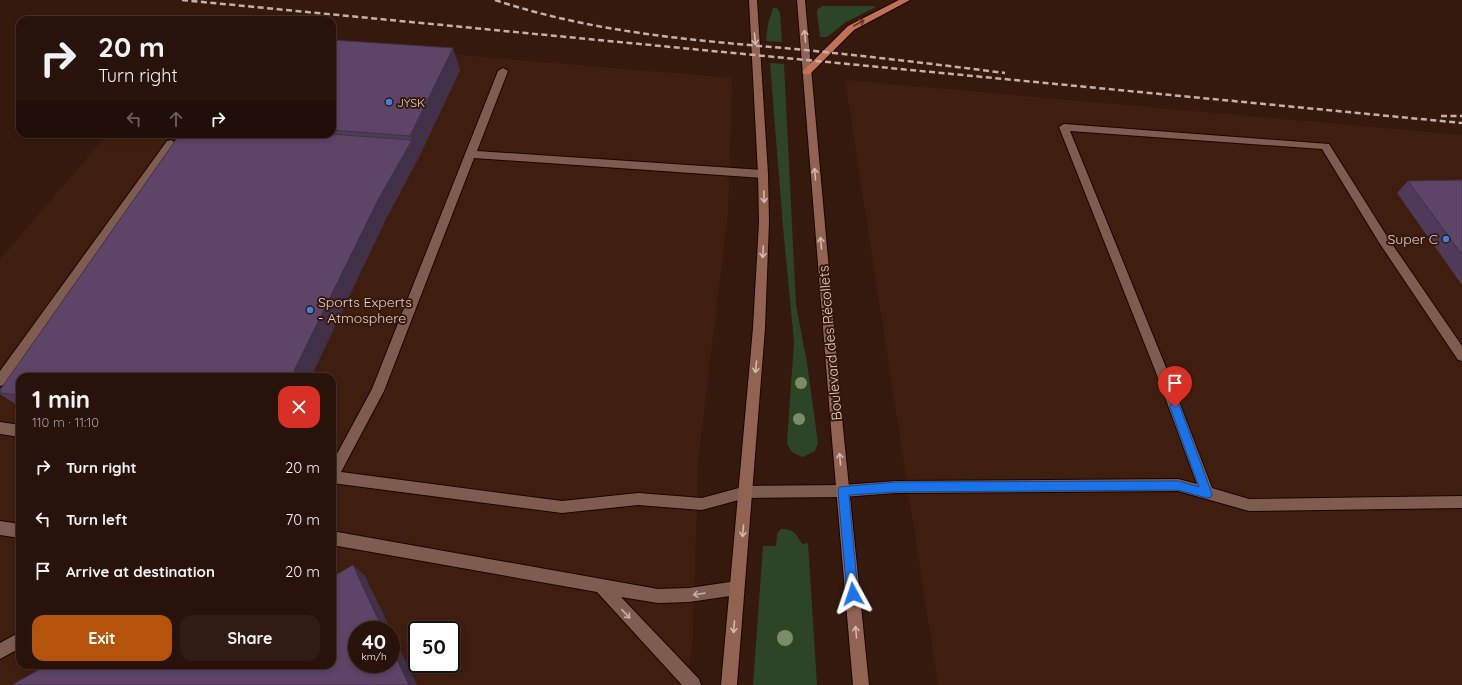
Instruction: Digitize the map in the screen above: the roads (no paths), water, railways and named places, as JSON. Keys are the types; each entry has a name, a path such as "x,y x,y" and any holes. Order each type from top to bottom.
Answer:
{"highway":[{"path":"807,72 851,28 906,0"}],"main road":[{"path":"729,685 759,328 764,222 763,174 753,0"},
{"name":"Boulevard des Récollets","path":"801,0 861,685"}],"lane":[{"path":"336,469 378,391 503,71"},
{"path":"1207,494 1161,370 1064,127 1325,146 1384,241 1462,356"},
{"path":"0,381 171,143"},
{"path":"470,154 763,174"},
{"path":"0,428 16,430"},
{"path":"336,477 562,507 638,499 702,504 746,492 843,491 896,487 1178,485 1249,505 1462,502"},
{"path":"0,528 16,530"},
{"path":"336,539 658,596 672,596 738,588"},
{"path":"600,585 693,685"},
{"path":"0,652 16,642"}],"railway":[{"path":"182,0 1462,123"},
{"path":"495,0 569,20 644,34 874,57 1005,73"},
{"path":"1441,116 1462,116"}],"place":[{"name":"JYSK","path":"389,102"},
{"name":"Super C","path":"1446,239"},
{"name":"Sports Experts - Atmosphere","path":"310,310"}]}
